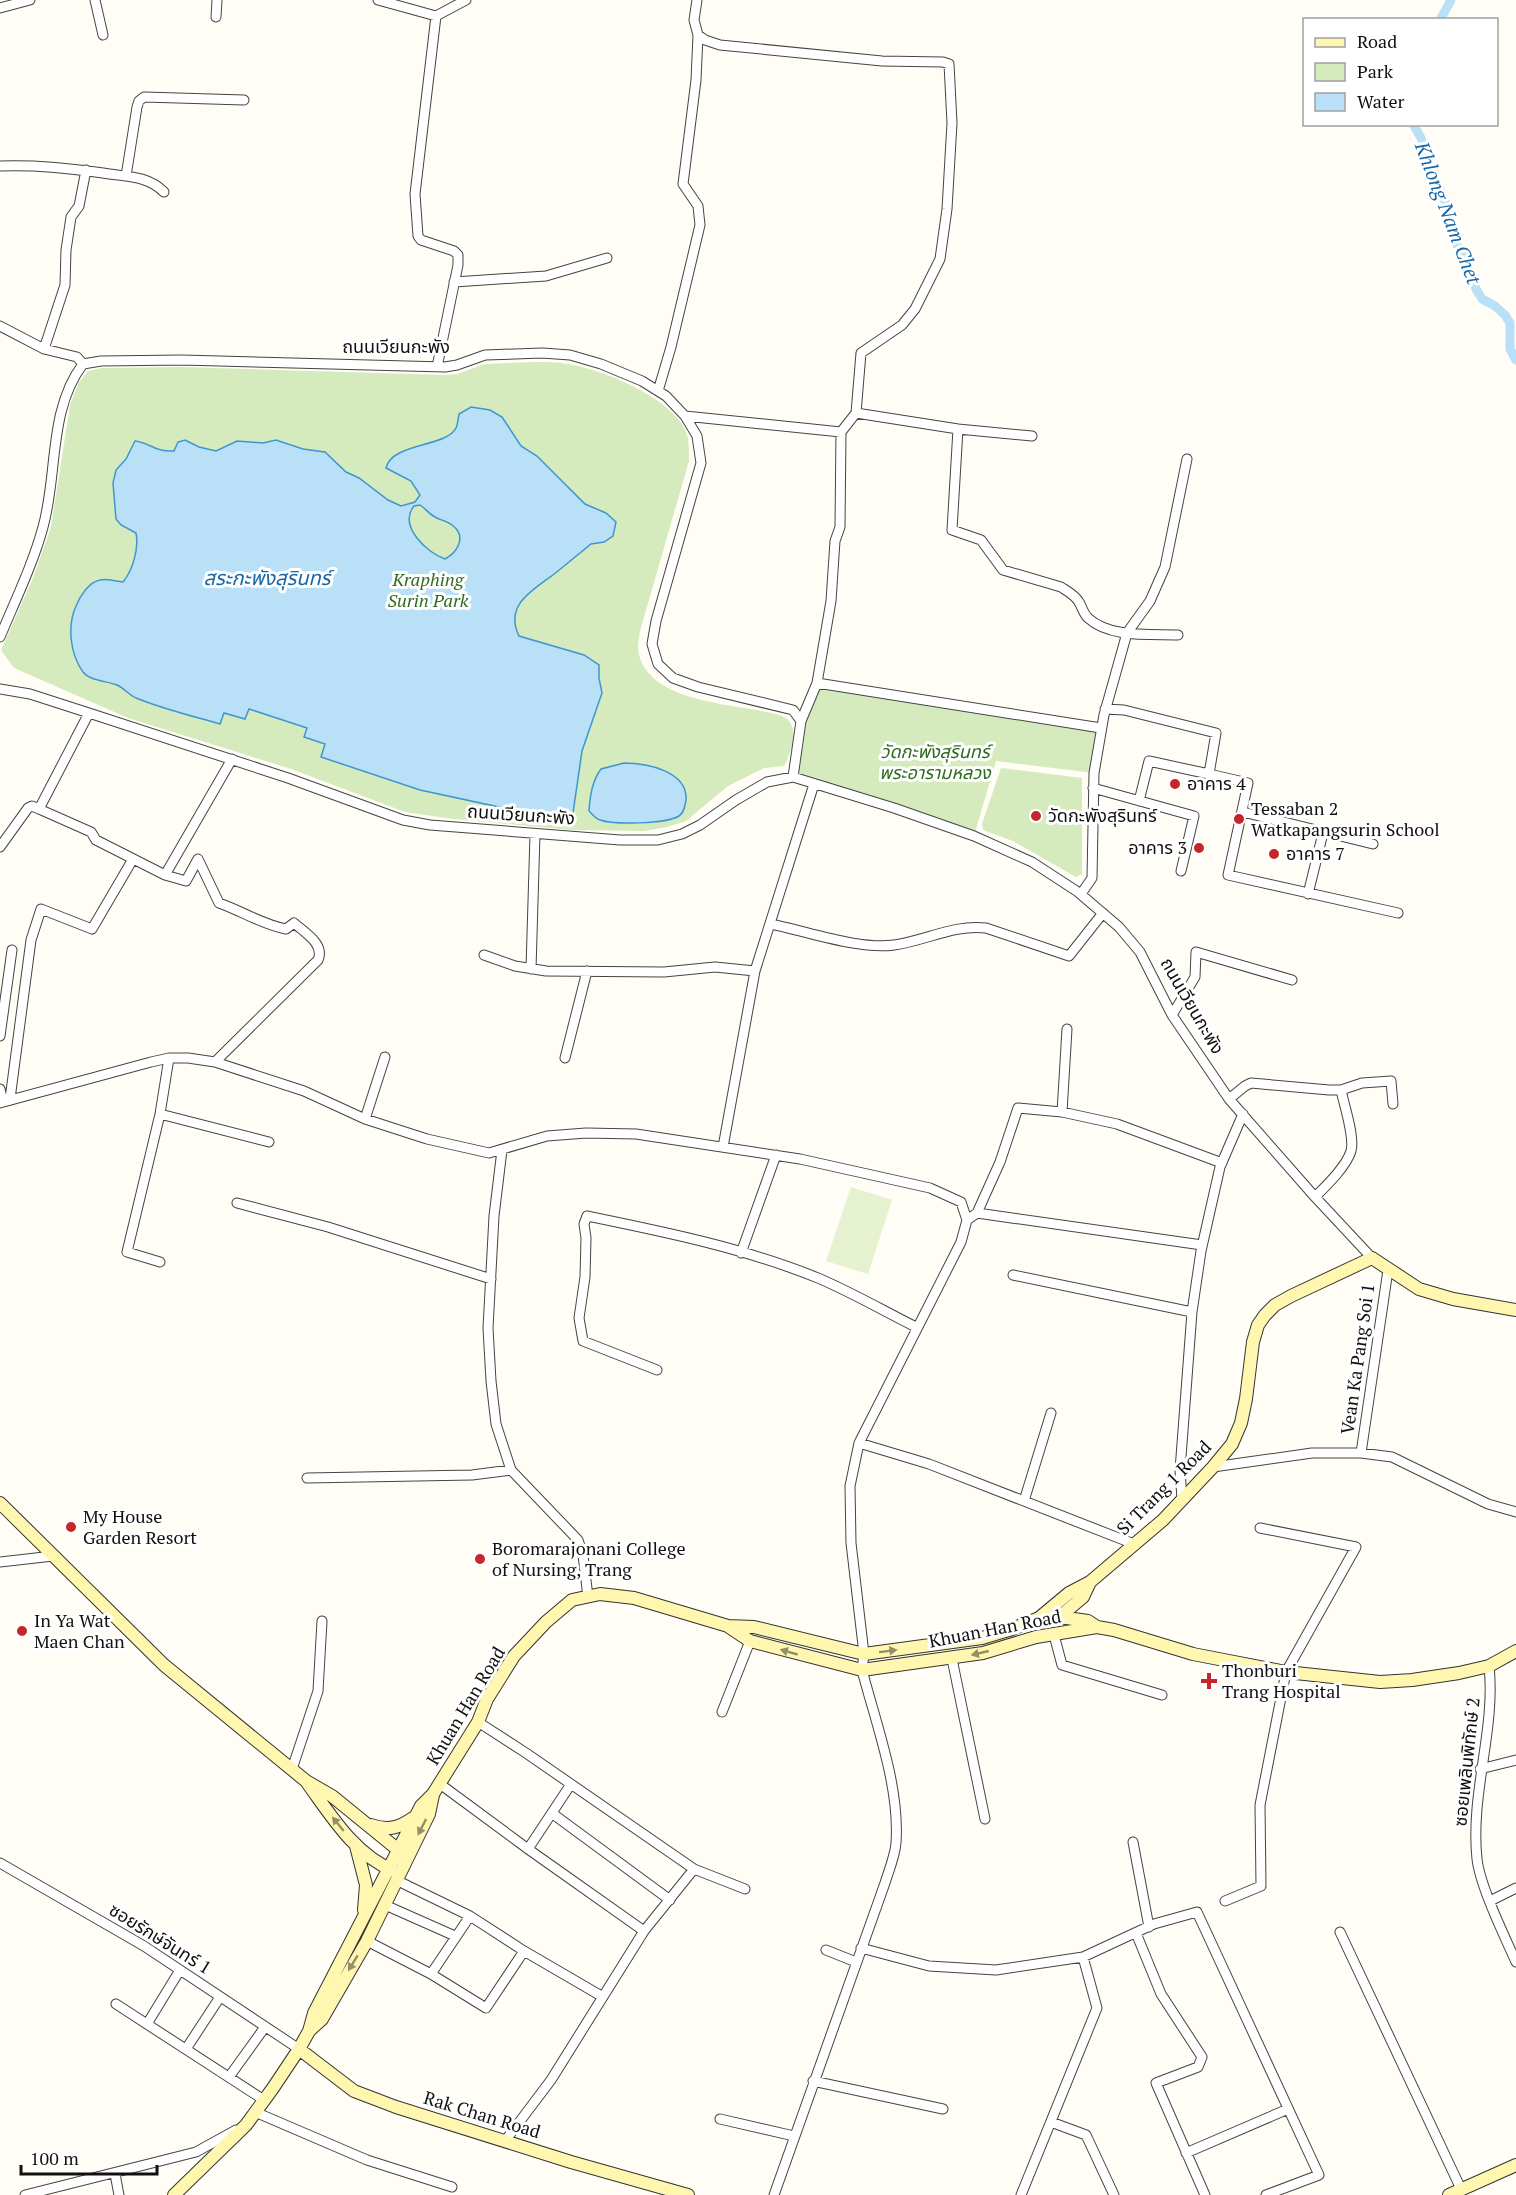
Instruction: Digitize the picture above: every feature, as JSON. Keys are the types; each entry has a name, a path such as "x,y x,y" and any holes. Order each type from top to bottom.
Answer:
{"main road":[{"name":"ถนนเวียนกะพัง","path":"1372,1258 1419,1289 1454,1299 1516,1310"},
{"name":"Si Trang 1 Road","path":"1039,1618 1069,1593 1090,1582 1163,1520 1232,1444 1241,1423 1253,1342 1258,1325 1275,1305 1372,1258"},
{"path":"0,1503 164,1665 306,1781 332,1796 402,1854"},
{"name":"Si Trang 1 Road","path":"1036,1637 1083,1596 1090,1582"},
{"name":"Khuan Han Road","path":"394,1874 420,1806 437,1789 478,1722 487,1699 514,1656 546,1622 572,1600 600,1594 634,1598 728,1626 754,1627 864,1654 982,1638 1039,1618 1059,1617 1114,1630 1193,1654 1286,1672 1380,1682 1424,1678 1490,1666 1516,1651"},
{"path":"1083,1596 1085,1614 1092,1624"},
{"name":"Khuan Han Road","path":"728,1626 750,1641 862,1670 983,1653 1036,1637 1054,1635 1092,1624"},
{"path":"306,1781 356,1846 394,1874"},
{"name":"Khuan Han Road","path":"402,1854 429,1814 437,1789"},
{"path":"367,1823 380,1828 393,1829 415,1817"},
{"path":"356,1846 366,1885 366,1904 360,1926"},
{"path":"309,2031 322,2019 367,1941 385,1905 394,1874"},
{"path":"174,2195 246,2125 299,2049 309,2031 314,2013 360,1926 394,1874"},
{"name":"Rak Chan Road","path":"299,2049 354,2091 396,2107 661,2192 688,2195"},
{"path":"1449,2195 1516,2165"}],"street":[{"path":"0,8 30,0"},
{"path":"95,0 103,35"},
{"path":"216,17 217,0"},
{"path":"378,0 436,16 466,0"},
{"path":"658,391 671,347 700,225 699,206 683,184 696,80 698,35 694,20 697,0"},
{"path":"436,16 416,194 416,231 421,240 454,251 458,255 437,367"},
{"path":"698,35 720,45 882,62 943,62 949,64 952,123 947,209 940,259 915,309 902,325 861,353 856,413 840,432 840,527 836,541 831,601 817,683 801,721 793,777"},
{"path":"126,176 137,107 139,101 144,97 244,100"},
{"path":"0,166 36,165 138,177 153,182 164,192"},
{"path":"44,349 65,285 66,250 71,217 79,206 86,170"},
{"path":"454,282 546,276 607,258"},
{"path":"0,326 44,349 77,357 83,364 73,378 64,403 44,526 0,637"},
{"name":"ถนนเวียนกะพัง","path":"83,364 101,361 182,360 437,367 457,365 485,355 542,353 570,355 642,381 666,396 685,416 697,436 701,463 656,621 652,644 658,664 674,678 698,687 793,710 801,721"},
{"path":"856,413 958,429 1032,436"},
{"path":"685,416 840,432"},
{"path":"958,429 952,530 981,540 1003,570 1061,587 1069,592 1078,600 1085,616 1097,626 1126,633 1178,635"},
{"path":"1081,894 1092,878 1093,788 1105,709 1126,633 1150,601 1165,567 1186,459"},
{"path":"817,683 1101,728"},
{"name":"ถนนเวียนกะพัง","path":"0,689 30,694 232,759 403,820 465,829 620,840 658,840 682,834 700,825 767,782 793,777 894,808 974,836 1032,862 1081,894 1119,927 1140,952 1172,1015 1229,1099 1372,1258"},
{"path":"1105,709 1124,710 1216,733 1209,774"},
{"path":"39,808 89,713"},
{"path":"165,875 232,759"},
{"path":"1139,801 1149,761 1248,783 1228,875 1398,913"},
{"path":"723,1147 755,971 814,784"},
{"path":"1093,788 1194,816 1181,871"},
{"path":"0,847 28,808 32,806 39,808 91,832 96,840 165,875 186,881 198,859 219,903 240,910 272,927 286,929 294,924 320,947 321,953 318,960 215,1062"},
{"path":"1243,812 1373,844"},
{"path":"1308,894 1323,832"},
{"path":"531,969 535,834"},
{"path":"4,1101 31,940 42,909 92,929 133,859"},
{"path":"770,924 880,946 895,945 960,928 986,928 1069,956 1103,913"},
{"path":"0,1036 12,950"},
{"path":"1172,1015 1195,977 1196,952 1292,980"},
{"path":"484,955 531,969 664,972 715,967 755,971"},
{"path":"565,1058 587,971"},
{"path":"1062,1112 1067,1029"},
{"path":"365,1119 385,1057"},
{"path":"4,1101 169,1058 188,1058 215,1062 304,1091 365,1119 427,1139 489,1153 547,1136 586,1133 636,1134 776,1155 930,1188 961,1202 967,1220 961,1242 859,1443 850,1486 851,1543 864,1654 862,1670 890,1775 897,1819 896,1846 774,2195"},
{"path":"160,1262 127,1252 160,1114 169,1058"},
{"path":"1229,1099 1251,1083 1290,1088 1341,1090 1362,1083 1391,1081 1393,1104"},
{"path":"0,1089 4,1101"},
{"path":"1315,1197 1328,1184 1351,1151 1341,1090"},
{"path":"967,1220 977,1213 1000,1162 1018,1108 1062,1112 1117,1124 1222,1163"},
{"path":"160,1114 269,1142"},
{"path":"1182,1499 1180,1470 1192,1312 1202,1245 1215,1181 1244,1114"},
{"path":"502,1150 494,1216 488,1329 490,1381 496,1424 511,1470 578,1540 583,1555 588,1597"},
{"path":"741,1253 776,1155"},
{"path":"237,1203 327,1227 491,1279"},
{"path":"977,1213 1202,1245"},
{"path":"657,1370 583,1341 579,1318 585,1277 584,1224 587,1216 680,1235 818,1278 916,1328"},
{"name":"Vean Ka Pang Soi 1","path":"1361,1453 1388,1270"},
{"path":"1014,1275 1192,1312"},
{"path":"1024,1501 1051,1413"},
{"path":"859,1443 929,1464 1134,1544"},
{"name":"Vean Ka Pang Soi 1","path":"1213,1467 1312,1453 1361,1453 1392,1457 1488,1504 1516,1512"},
{"path":"307,1478 472,1474 511,1470"},
{"path":"1225,1901 1261,1886 1260,1805 1286,1672 1356,1547 1260,1528"},
{"path":"0,1562 53,1556"},
{"path":"292,1769 318,1691 322,1621"},
{"path":"1054,1635 1062,1665 1162,1695"},
{"path":"722,1712 750,1641"},
{"path":"952,1659 985,1819"},
{"name":"ซอยเพลินพิทักษ์ 2","path":"1490,1666 1490,1699 1480,1769 1476,1832 1477,1861 1490,1901 1515,1956"},
{"path":"478,1722 694,1869 745,1889"},
{"path":"1480,1769 1516,1760"},
{"path":"528,1849 571,1784"},
{"path":"437,1789 528,1849 644,1931"},
{"path":"553,1814 670,1900"},
{"path":"1132,1842 1149,1927"},
{"name":"ซอยรักษ์จันทร์ 1","path":"0,1863 144,1946 299,2049"},
{"path":"505,2141 551,2080 644,1931 694,1869"},
{"path":"394,1874 470,1916 524,1951 603,1997"},
{"path":"1490,1901 1516,1888"},
{"path":"385,1905 455,1936"},
{"path":"861,1948 929,1966 996,1971 1083,1957 1149,1927 1197,1912 1319,2175 1266,2195"},
{"path":"431,1974 470,1916"},
{"path":"1340,1932 1461,2189"},
{"path":"1136,1933 1161,1994 1202,2057 1198,2067 1156,2083 1205,2195"},
{"path":"367,1941 431,1974 486,2008 524,1951"},
{"path":"826,1950 856,1962"},
{"path":"1021,2195 1097,2008 1083,1957"},
{"path":"147,2024 180,1970"},
{"path":"186,2049 220,1997"},
{"path":"116,2004 264,2100"},
{"path":"229,2077 266,2027"},
{"path":"813,2081 943,2109"},
{"path":"1186,2153 1288,2109"},
{"path":"255,2112 367,2160 452,2187"},
{"path":"720,2119 794,2136"},
{"path":"1051,2122 1086,2135 1114,2195"},
{"path":"25,2195 79,2180 116,2174 196,2152 246,2125"},
{"path":"116,2174 119,2195"}],"green space":[{"name":"Kraphing Surin Park","path":"535,362 582,367 600,372 638,389 671,411 682,424 688,438 689,461 640,631 638,649 643,665 654,678 668,688 704,701 780,715 787,719 793,729 793,742 784,766 764,768 728,786 686,821 644,831 572,830 453,819 405,812 291,769 128,718 14,668 1,650 33,578 51,527 70,405 79,382 88,371 102,368 180,367 445,375 457,374 485,364"},
{"name":"วัดกะพังสุรินทร์ พระอารามหลวง","path":"817,683 1101,728 1094,773 996,761 974,836 793,777 800,740"},
{"path":"1001,768 1082,778 1082,874 1076,877 1013,841 983,830 982,824"},
{"path":"851,1187 892,1200 868,1274 826,1261"}],"water":[{"name":"สระกะพังสุรินทร์","path":"471,407 490,410 502,417 521,446 537,456 585,504 606,513 616,522 613,536 604,542 591,544 524,598 515,614 519,636 584,655 599,665 602,693 582,751 573,813 564,818 550,818 420,790 321,757 325,744 304,737 307,728 249,709 245,719 224,713 220,724 146,702 133,697 117,685 94,679 83,672 75,657 71,640 71,622 78,602 85,590 96,581 106,579 123,582 134,559 137,545 136,533 121,525 116,519 113,483 116,470 126,459 135,441 157,449 174,451 178,442 185,440 199,447 216,451 237,441 263,443 276,440 303,449 325,452 346,472 401,506 415,502 420,495 411,481 386,468 390,460 408,449 451,434 457,426 459,414","holes":["420,505 433,516 448,522 457,529 459,544 454,552 445,559 423,545 412,530 410,514 414,506"]},
{"path":"624,763 654,767 680,782 685,790 686,800 681,815 663,821 640,823 607,822 594,816 589,811 589,805 595,779 601,769"}],"waterway":[{"name":"Khlong Nam Chet","path":"1441,18 1451,0"},
{"name":"Khlong Nam Chet","path":"1414,126 1446,203 1457,245 1465,255 1476,289 1482,299 1495,306 1510,323 1510,349 1516,360"}],"place":[{"name":"อาคาร 4","path":"1175,784"},
{"name":"วัดกะพังสุรินทร์","path":"1036,816"},
{"name":"Tessaban 2 Watkapangsurin School","path":"1239,819"},
{"name":"อาคาร 3","path":"1199,848"},
{"name":"อาคาร 7","path":"1274,854"},
{"name":"My House Garden Resort","path":"71,1527"},
{"name":"Boromarajonani College of Nursing, Trang","path":"480,1559"},
{"name":"In Ya Wat Maen Chan","path":"22,1631"},
{"name":"Thonburi Trang Hospital","path":"1209,1681"}]}
